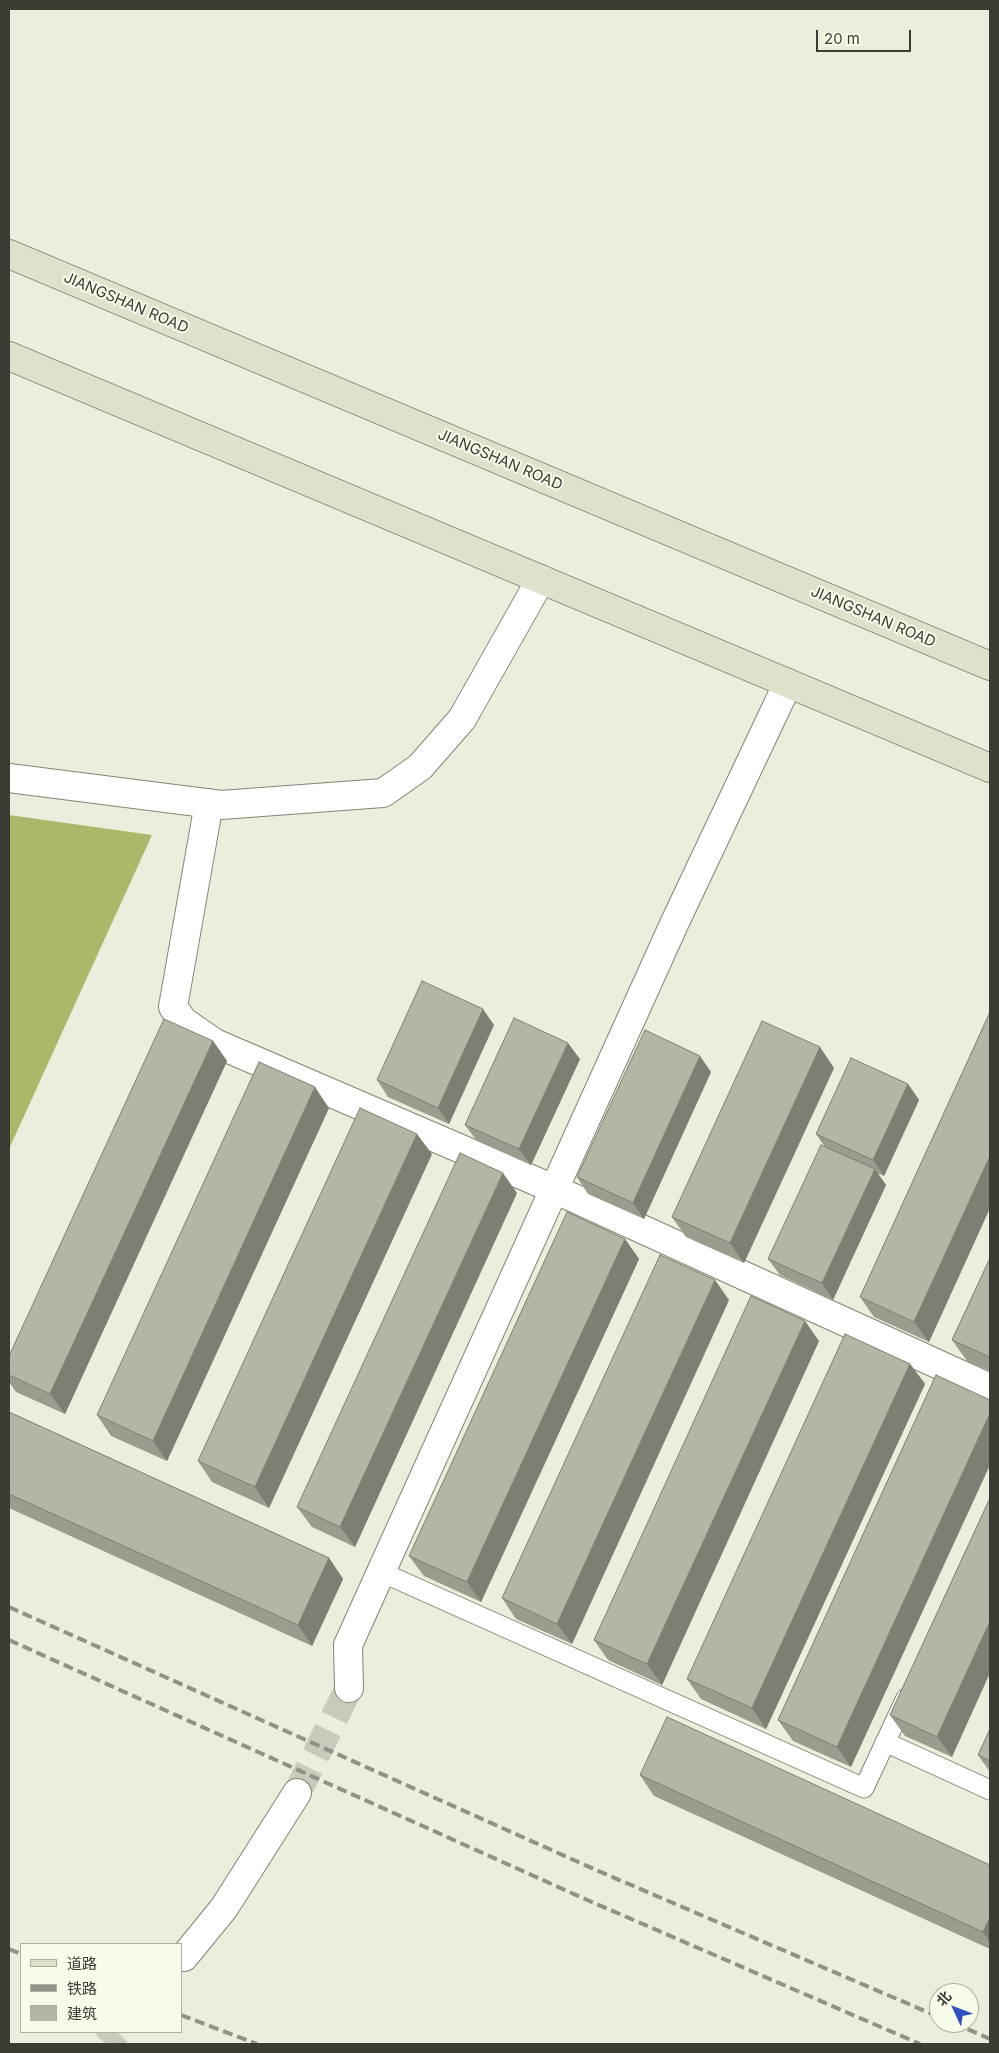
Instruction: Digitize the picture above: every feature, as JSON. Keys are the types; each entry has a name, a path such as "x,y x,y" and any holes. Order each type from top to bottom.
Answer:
{"main road":[{"name":"JIANGSHAN ROAD","path":"9,254 990,666"},
{"path":"9,356 990,768"}],"street":[{"path":"9,778 221,804 383,793 420,767 462,719 540,579"},
{"path":"350,1688 348,1645 675,922 788,683"},
{"path":"209,803 173,1007 182,1021 215,1043 554,1189 990,1388"},
{"path":"184,1957 224,1908 297,1793"}],"lane":[{"path":"381,1572 864,1788 915,1679"},
{"path":"885,1742 990,1790"}],"green space":[{"path":"9,815 152,835 9,1149"}],"building":[{"path":"422,981 483,1009 438,1108 377,1080"},
{"path":"990,1012 990,1156 914,1322 860,1297"},
{"path":"514,1018 568,1043 519,1149 465,1125"},
{"path":"164,1019 213,1041 50,1394 9,1375 9,1356"},
{"path":"762,1021 820,1047 730,1243 672,1217"},
{"path":"645,1030 700,1056 633,1203 577,1177"},
{"path":"851,1058 908,1084 873,1160 816,1134"},
{"path":"259,1062 315,1087 153,1441 97,1415"},
{"path":"360,1108 417,1134 255,1487 198,1461"},
{"path":"821,1145 875,1169 822,1283 768,1259"},
{"path":"460,1153 503,1173 340,1527 297,1507"},
{"path":"567,1212 625,1239 467,1582 409,1556"},
{"path":"660,1255 715,1280 557,1624 502,1598"},
{"path":"990,1258 990,1357 952,1340"},
{"path":"751,1296 805,1321 647,1664 594,1640"},
{"path":"845,1334 910,1364 752,1708 687,1679"},
{"path":"936,1375 990,1400 990,1413 837,1747 778,1720"},
{"path":"9,1412 329,1558 298,1625 9,1494"},
{"path":"990,1498 990,1621 937,1737 890,1715"},
{"path":"667,1717 990,1865 990,1917 983,1932 640,1775"},
{"path":"990,1729 990,1761 978,1755"}],"tunnel":[{"path":"297,1793 349,1688"},
{"path":"106,2044 116,2033"}],"railway":[{"path":"9,1607 596,1870 929,2013"},
{"path":"9,1640 585,1899 920,2044"},
{"path":"9,1949 20,1954"},
{"path":"182,2015 257,2044"},
{"path":"976,2033 990,2039"}]}
